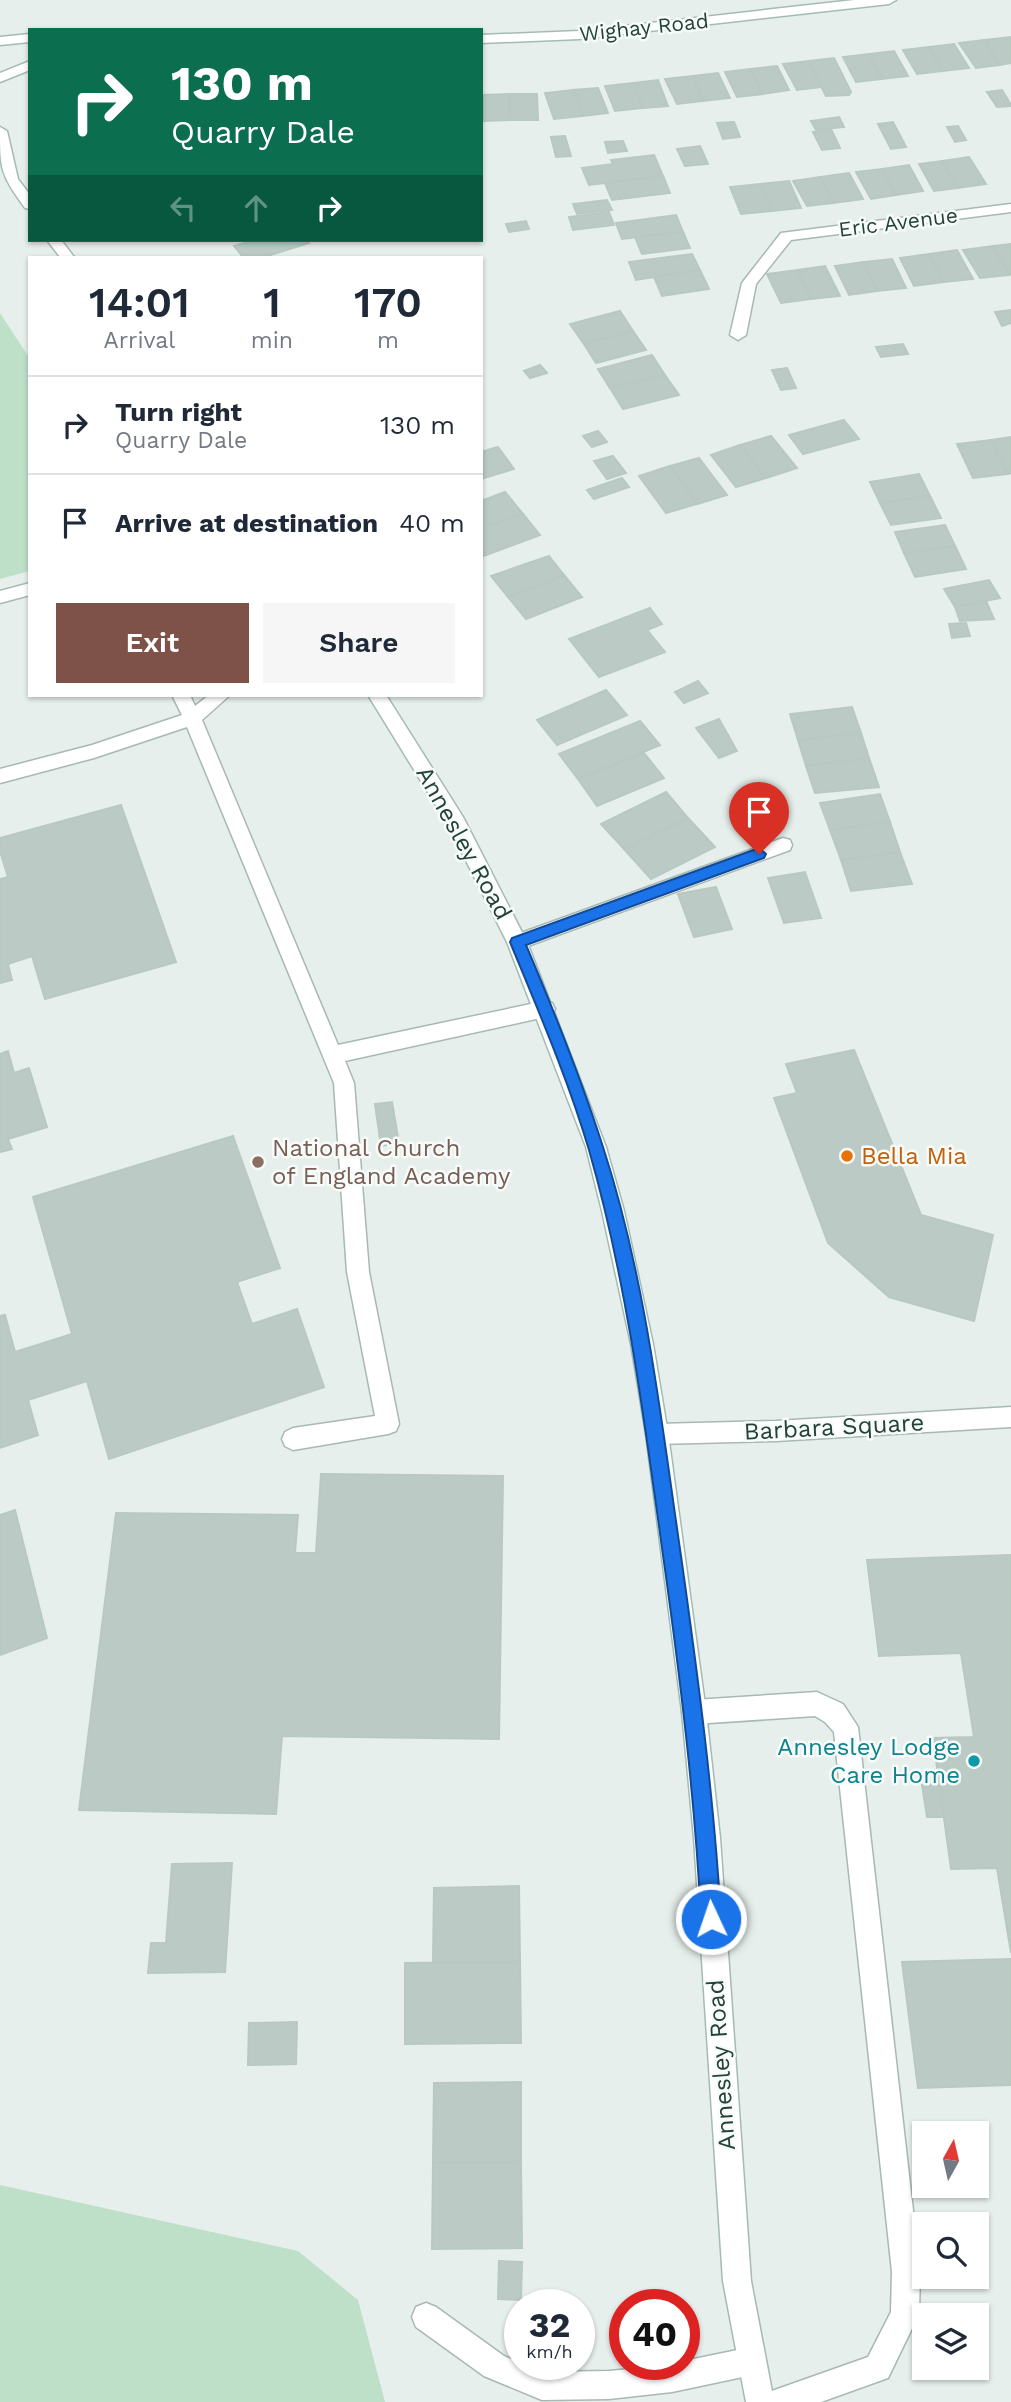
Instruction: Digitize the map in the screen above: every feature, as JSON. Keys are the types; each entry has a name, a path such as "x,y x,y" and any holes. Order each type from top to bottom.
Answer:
{"street":[{"name":"Wighay Road","path":"483,39 579,35 817,4 889,0"},
{"path":"0,41 28,38"},
{"path":"0,78 28,66"},
{"path":"0,131 6,176 28,203"},
{"name":"Eric Avenue","path":"738,335 749,283 786,236 1011,208"},
{"path":"56,242 66,256"},
{"path":"0,597 28,590"},
{"path":"182,697 344,1083 358,1272 388,1424 293,1438"},
{"path":"0,776 94,751 192,718 218,697"},
{"name":"Annesley Road","path":"378,697 456,822 517,942 596,1147 610,1198 642,1344 657,1434 694,1712 707,1838 737,2281 760,2402"},
{"path":"517,942 783,845"},
{"path":"332,1055 545,1009"},
{"name":"Barbara Square","path":"657,1434 776,1431 1011,1417"},
{"path":"694,1712 817,1704 834,1713 846,1727 906,2272 905,2314 878,2368 779,2402"},
{"path":"426,2317 494,2366 542,2386 609,2385 672,2378 752,2361"}],"green space":[{"path":"0,313 28,356 28,572 0,579"},
{"path":"0,2185 298,2251 358,2300 385,2402 0,2402"}],"building":[{"path":"1011,37 1011,63 1000,65 984,40"},
{"path":"984,40 1000,65 976,68 959,43"},
{"path":"954,44 969,68 943,71 929,47"},
{"path":"929,47 943,71 917,74 903,50"},
{"path":"894,51 908,76 882,79 869,54"},
{"path":"869,54 882,79 856,82 843,57"},
{"path":"834,58 851,92 849,95 826,96 808,61"},
{"path":"808,61 822,87 797,90 783,64"},
{"path":"777,66 789,90 763,94 750,69"},
{"path":"750,69 763,94 737,97 725,72"},
{"path":"718,73 730,98 703,101 692,76"},
{"path":"692,76 703,101 677,104 665,79"},
{"path":"658,80 668,106 643,108 633,83"},
{"path":"633,83 643,108 615,111 605,86"},
{"path":"598,88 608,113 583,116 573,90"},
{"path":"573,90 583,116 554,119 545,93"},
{"path":"1002,90 1011,106 997,107 987,92"},
{"path":"509,94 510,120 483,121 483,95"},
{"path":"509,94 537,94 538,120 510,120"},
{"path":"839,117 844,127 816,130 811,121"},
{"path":"734,122 740,137 723,139 717,123"},
{"path":"893,122 906,147 891,149 878,124"},
{"path":"958,126 966,140 955,142 947,127"},
{"path":"831,129 840,148 822,150 813,132"},
{"path":"565,136 571,156 556,157 551,137"},
{"path":"623,141 627,151 608,153 605,142"},
{"path":"700,146 708,164 685,166 677,149"},
{"path":"654,155 663,176 589,185 582,168 613,164 611,160"},
{"path":"969,157 986,184 958,188 942,161"},
{"path":"942,161 958,188 934,191 919,164"},
{"path":"909,165 923,191 896,195 882,169"},
{"path":"882,169 896,195 871,199 856,172"},
{"path":"849,173 863,199 834,203 820,177"},
{"path":"663,176 670,193 612,200 605,183"},
{"path":"820,177 834,203 807,206 793,181"},
{"path":"789,181 801,208 772,211 760,184"},
{"path":"760,184 772,211 741,214 730,187"},
{"path":"607,200 612,210 577,214 573,204"},
{"path":"609,212 614,225 573,230 569,217"},
{"path":"676,215 683,232 622,239 616,223"},
{"path":"526,221 529,229 509,232 506,224"},
{"path":"683,232 690,248 642,254 635,237"},
{"path":"247,242 309,243 267,256 242,256 234,246"},
{"path":"1011,244 1011,274 1009,275 993,246"},
{"path":"993,246 1009,275 980,278 963,250"},
{"path":"957,250 973,279 944,282 929,254"},
{"path":"692,254 700,270 636,280 629,262"},
{"path":"929,254 944,282 914,286 900,258"},
{"path":"892,259 906,288 877,291 863,262"},
{"path":"863,262 877,291 849,295 835,266"},
{"path":"825,266 840,296 811,299 797,270"},
{"path":"700,270 709,289 662,296 654,277"},
{"path":"797,270 811,299 781,303 767,274"},
{"path":"1011,310 1011,323 1002,326 995,312"},
{"path":"620,311 633,331 584,344 570,324"},
{"path":"633,331 646,350 596,363 584,344"},
{"path":"903,344 908,354 881,357 876,347"},
{"path":"652,355 665,375 610,388 598,369"},
{"path":"540,365 547,373 530,378 524,371"},
{"path":"787,368 796,388 781,390 772,370"},
{"path":"665,375 679,395 623,409 610,388"},
{"path":"844,420 859,439 803,454 789,435"},
{"path":"598,431 607,442 592,447 583,436"},
{"path":"771,436 797,468 766,478 740,445"},
{"path":"1011,437 1011,473 1008,474 991,440"},
{"path":"991,440 1008,474 973,478 957,444"},
{"path":"740,445 766,478 736,487 711,455"},
{"path":"498,447 514,469 483,478 483,451"},
{"path":"613,456 626,473 607,479 594,461"},
{"path":"699,458 727,495 697,504 670,466"},
{"path":"670,466 697,504 666,513 639,476"},
{"path":"919,474 930,496 880,503 870,482"},
{"path":"622,478 629,487 594,499 587,490"},
{"path":"505,492 523,514 483,528 483,500"},
{"path":"930,496 941,518 891,525 880,503"},
{"path":"523,514 540,535 483,556 483,528"},
{"path":"945,525 955,546 904,553 895,532"},
{"path":"955,546 966,569 915,577 904,553"},
{"path":"549,556 564,575 508,597 491,576"},
{"path":"564,575 582,597 526,619 508,597"},
{"path":"989,580 1000,598 955,607 944,589"},
{"path":"986,601 994,619 960,621 955,607"},
{"path":"650,608 662,624 647,630 665,652 599,677 569,639"},
{"path":"966,623 970,636 952,638 949,624"},
{"path":"698,681 708,693 684,703 675,692"},
{"path":"606,690 627,715 557,745 537,720"},
{"path":"852,707 861,733 798,740 790,714"},
{"path":"719,719 737,751 719,758 696,728"},
{"path":"640,721 660,745 578,779 559,754"},
{"path":"861,733 869,758 806,766 798,740"},
{"path":"644,753 664,778 597,806 578,779"},
{"path":"869,758 879,787 815,793 806,766"},
{"path":"666,792 688,818 624,849 601,824"},
{"path":"880,794 890,822 830,830 820,803"},
{"path":"121,805 176,962 45,999 32,956 8,964 12,980 0,983 0,879 8,877 0,851 0,838"},
{"path":"688,818 715,847 651,879 624,849"},
{"path":"890,822 900,852 841,860 830,830"},
{"path":"900,852 912,884 851,891 841,860"},
{"path":"805,872 821,918 784,923 768,878"},
{"path":"716,887 732,929 694,937 678,894"},
{"name":"Bella Mia","path":"854,1050 921,1215 993,1235 974,1321 889,1297 828,1243 774,1098 797,1093 786,1064"},
{"path":"8,1051 14,1073 29,1068 47,1127 8,1139 12,1149 0,1152 0,1054"},
{"path":"392,1102 399,1143 381,1146 375,1104"},
{"path":"233,1136 280,1268 237,1282 252,1324 297,1309 324,1387 109,1459 87,1381 28,1400 38,1435 0,1448 0,1316 5,1315 15,1352 72,1334 33,1197"},
{"path":"321,1474 503,1476 499,1739 282,1736 276,1814 79,1810 116,1513 298,1515 295,1553 316,1553"},
{"path":"15,1510 47,1638 0,1655 0,1515"},
{"name":"Annesley Lodge Care Home","path":"1011,1555 1011,1953 997,1868 951,1869 933,1738 974,1737 961,1653 879,1656 867,1560"},
{"path":"940,1784 944,1817 927,1817 922,1785"},
{"path":"232,1863 225,1972 148,1973 151,1943 166,1943 172,1864"},
{"path":"519,1886 520,1962 433,1962 434,1888"},
{"path":"1011,1959 1011,2085 918,2088 902,1962"},
{"path":"520,1962 521,2043 405,2044 405,1963"},
{"path":"297,2022 296,2064 248,2065 249,2023"},
{"path":"521,2082 521,2162 433,2163 434,2083"},
{"path":"521,2162 522,2248 432,2249 433,2163"},
{"path":"499,2261 522,2262 521,2289 504,2289 504,2299 498,2299"}],"place":[{"name":"Bella Mia","path":"847,1156"},
{"name":"National Church of England Academy","path":"258,1162"},
{"name":"Annesley Lodge Care Home","path":"974,1761"}],"route":[{"path":"711,1919 707,1838 694,1712 657,1434 642,1344 596,1147 517,942 759,854"}]}
